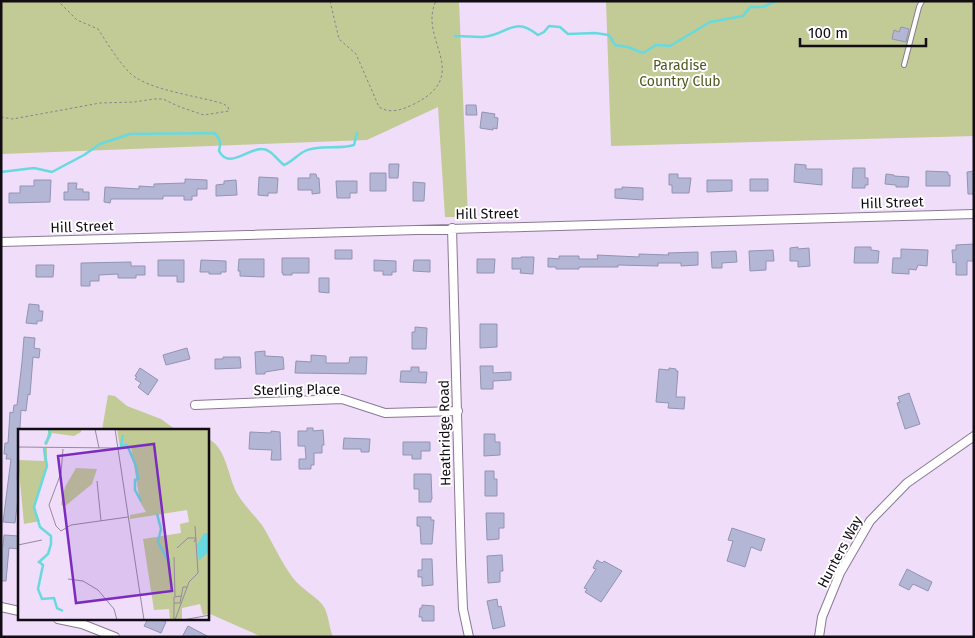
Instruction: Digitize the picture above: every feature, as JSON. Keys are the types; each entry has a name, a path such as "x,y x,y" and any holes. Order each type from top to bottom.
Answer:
{"street":[{"name":"Hill Street","path":"1,242 974,214"},
{"name":"Heathridge Road","path":"452,228 462,599 469,637"},
{"name":"Sterling Place","path":"195,405 342,400 385,413 458,411"},
{"name":"Hunters Way","path":"819,637 822,618 840,573 870,520 907,483 974,436"},
{"path":"1,607 18,611"},
{"path":"63,620 82,624 115,637"}],"lane":[{"path":"904,65 922,1"}],"path":[{"path":"1,117 13,119 100,103 134,102 159,98 204,115 229,111 230,109 224,104 161,88 131,75 104,41 98,29 77,20 58,1"},
{"path":"330,1 340,39 356,54 379,107 388,111 405,108 425,99 436,89 442,73 442,64 433,26 433,8 436,1"}],"green space":[{"path":"1,1 459,1 468,217 445,217 438,107 367,140 1,154"},
{"name":"Paradise Country Club","path":"606,1 974,1 974,136 611,146"},
{"path":"108,395 115,396 127,406 161,419 175,429 102,429"},
{"path":"209,440 214,443 223,456 238,495 262,525 289,572 324,607 333,637 262,637 209,613"}],"building":[{"path":"901,27 909,29 906,42 892,39 894,30 899,32"},
{"path":"466,105 476,105 477,115 466,115"},
{"path":"482,112 495,114 494,117 498,118 497,129 480,128"},
{"path":"389,164 399,164 398,178 389,178"},
{"path":"795,164 806,165 806,169 822,169 822,185 794,182"},
{"path":"853,168 865,168 865,178 868,178 868,185 865,185 865,188 852,188"},
{"path":"926,171 948,172 948,175 950,175 950,186 926,186"},
{"path":"974,171 974,194 968,194 967,172"},
{"path":"370,173 386,173 386,191 370,191"},
{"path":"310,174 316,174 317,178 319,178 320,193 312,194 312,190 298,190 298,178 310,178"},
{"path":"669,174 678,174 678,178 691,178 689,193 672,193 672,185 669,185"},
{"path":"886,174 909,177 908,187 896,187 896,185 885,184"},
{"path":"259,177 278,178 277,193 268,193 268,196 258,195"},
{"path":"185,179 207,180 207,189 197,189 197,196 192,196 192,200 184,200 184,196 163,196 163,199 111,199 110,203 104,202 105,187 139,189 139,186 154,187 154,184 185,183"},
{"path":"750,179 768,179 768,191 750,191"},
{"path":"34,180 51,180 50,202 9,203 9,193 20,193 20,186 34,186"},
{"path":"236,180 237,195 216,196 216,185 224,184 224,181"},
{"path":"707,180 732,180 732,191 707,192"},
{"path":"336,181 357,181 357,193 350,193 350,198 337,198"},
{"path":"413,182 425,183 424,201 413,201"},
{"path":"68,183 77,183 76,189 83,189 83,192 89,192 89,200 64,200 64,192 68,192"},
{"path":"622,187 643,188 643,200 615,198 615,189 622,189"},
{"path":"974,244 974,261 967,261 967,275 956,275 956,262 953,263 952,250 956,250 956,245"},
{"path":"798,247 798,249 809,248 810,266 798,267 798,261 790,261 790,248"},
{"path":"855,247 871,247 871,250 879,251 878,263 854,263"},
{"path":"901,249 928,250 927,266 918,265 916,270 909,269 909,274 892,273 893,258 901,258"},
{"path":"335,250 352,250 352,259 335,259"},
{"path":"773,250 774,261 766,261 766,270 750,271 749,251"},
{"path":"736,251 737,262 722,263 722,268 712,268 711,252"},
{"path":"698,252 698,265 681,266 681,263 658,263 658,266 618,265 618,267 579,267 579,269 548,267 548,258 559,259 559,256 579,256 579,259 598,259 597,255 639,257 639,254 669,255 668,253"},
{"path":"534,257 533,274 520,273 521,269 512,269 512,258"},
{"path":"282,258 309,258 309,273 283,275"},
{"path":"239,259 264,259 264,277 240,276 240,271 238,271"},
{"path":"477,259 495,259 494,273 477,273"},
{"path":"158,260 184,260 184,282 177,282 177,276 158,276"},
{"path":"201,260 226,261 226,272 209,274 209,272 200,272"},
{"path":"374,260 396,261 396,272 392,272 392,275 383,275 383,271 374,271"},
{"path":"414,260 430,260 430,272 413,271"},
{"path":"131,262 131,266 145,266 145,275 136,275 136,278 118,278 118,274 99,275 99,281 90,281 90,286 81,286 81,263"},
{"path":"36,265 54,265 53,277 36,277"},
{"path":"319,278 329,278 329,293 319,292"},
{"path":"29,304 39,305 39,311 43,311 42,321 37,321 37,324 26,323"},
{"path":"480,324 497,324 497,347 480,348"},
{"path":"415,327 427,328 426,349 412,349 412,332 415,332"},
{"path":"24,337 35,338 34,348 40,349 39,358 33,357 30,395 28,394 26,411 21,410 20,429 18,429 18,498 15,523 3,522 11,459 6,459 7,454 4,454 5,443 8,443 10,412 13,413 14,405 17,405"},
{"path":"187,348 190,359 166,365 163,355"},
{"path":"265,351 265,356 283,357 284,369 265,372 265,374 256,374 255,352"},
{"path":"311,355 326,356 326,363 349,363 350,357 367,357 366,374 295,373 296,361 311,362"},
{"path":"223,357 240,357 241,368 215,369 215,359 223,359"},
{"path":"480,366 493,366 493,373 511,372 511,380 493,381 493,389 481,389"},
{"path":"411,367 419,367 419,372 427,372 426,383 400,382 401,371 411,371"},
{"path":"140,368 158,380 148,395 138,387 141,383 135,379"},
{"path":"669,368 678,371 676,397 685,397 684,409 668,408 669,403 656,402 659,369 669,370"},
{"path":"909,393 920,424 905,429 897,403 900,402 898,397"},
{"path":"307,428 313,428 313,431 323,430 324,445 322,445 322,453 314,453 314,465 311,465 311,469 299,469 299,459 306,459 305,446 298,446 298,431 307,431"},
{"path":"271,431 280,432 281,460 271,460 272,450 249,449 250,432 271,433"},
{"path":"484,434 495,434 495,442 500,442 500,455 484,456"},
{"path":"344,438 370,439 369,452 361,452 361,449 343,449"},
{"path":"403,442 430,442 430,451 421,451 421,459 412,459 412,455 403,455"},
{"path":"485,471 494,471 494,479 497,479 497,496 485,496"},
{"path":"414,474 431,474 431,502 419,502 419,489 414,489"},
{"path":"486,513 504,513 504,528 499,528 499,539 487,540"},
{"path":"417,517 431,517 431,520 434,520 432,544 421,544 420,526 417,526"},
{"path":"732,528 765,539 761,551 751,547 745,567 727,561 733,541 728,540"},
{"path":"4,535 18,536 18,549 9,548 6,581 1,581 1,546 3,546"},
{"path":"502,555 503,571 500,571 500,582 488,583 487,556"},
{"path":"422,559 432,559 433,585 422,586 422,577 418,577 418,570 422,570"},
{"path":"597,560 602,563 604,561 622,571 601,602 585,592 587,589 584,588 596,569 593,568"},
{"path":"907,569 932,582 928,591 913,584 909,590 899,585"},
{"path":"497,599 498,607 501,606 505,626 493,629 487,601"},
{"path":"422,605 434,606 434,621 422,621 422,617 419,617"},
{"path":"147,620 162,620 166,622 161,633 144,626"},
{"path":"188,626 209,637 182,637"}],"waterway":[{"path":"455,36 492,36 516,26 529,29 538,35 549,26 560,27 568,34 595,33 609,35 615,45 628,47 643,53 656,45 670,46 710,22 743,16 750,7 763,7 776,1"},
{"path":"1,172 34,168 52,172 100,144 130,134 214,133 220,141 219,151 228,159 265,149 284,165 310,149 354,145 357,133"}]}
